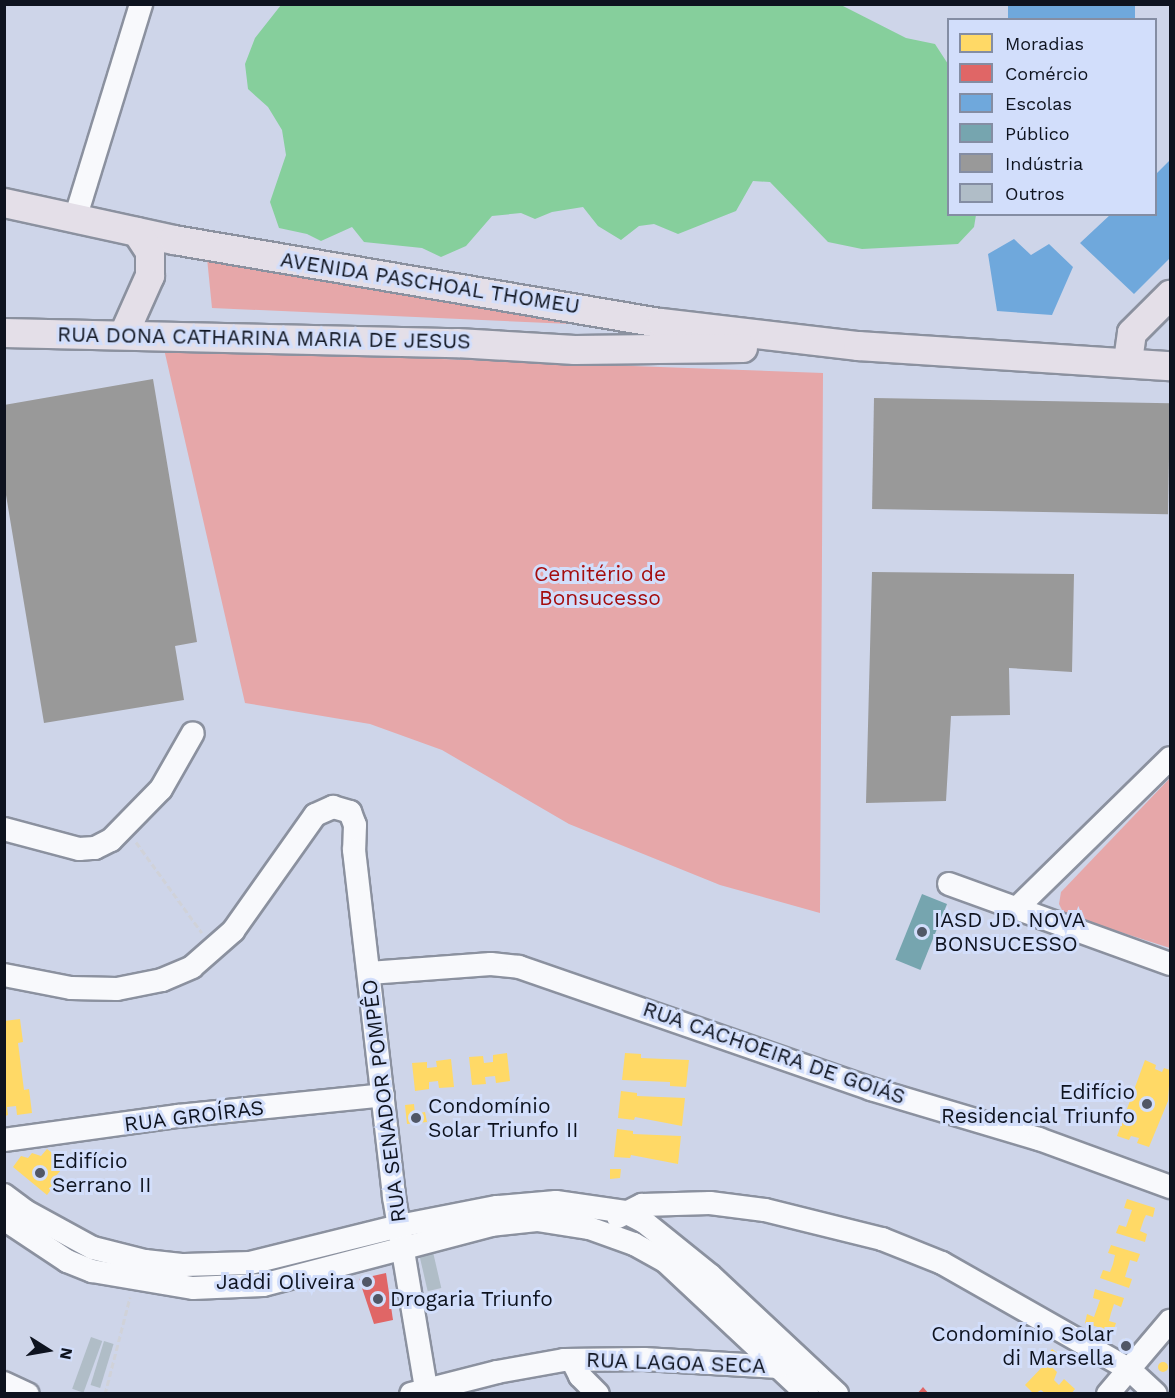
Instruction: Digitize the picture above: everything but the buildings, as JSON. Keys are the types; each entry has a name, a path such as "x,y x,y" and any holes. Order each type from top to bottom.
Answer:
{"main road":[{"name":"AVENIDA PASCHOAL THOMEU","path":"4,203 137,232 712,329 858,346 1128,361 1170,366"},
{"path":"124,334 150,276 150,252 137,232"},
{"path":"1128,361 1132,333 1170,295"},
{"path":"524,345 547,339 712,329"},
{"name":"RUA DONA CATHARINA MARIA DE JESUS","path":"4,333 524,345"},
{"name":"AVENIDA PASCHOAL THOMEU","path":"524,345 575,350 858,346"},
{"name":"AVENIDA PASCHOAL THOMEU","path":"1128,361 1170,350"}],"street":[{"path":"75,219 141,4"},
{"path":"4,829 79,849 95,848 126,828 161,789 193,733"},
{"path":"1017,908 1170,758"},
{"name":"RUA SENADOR POMPÊO","path":"214,950 254,903 315,815 333,807 350,812 355,825 354,850 418,1391"},
{"path":"949,884 1170,964"},
{"path":"4,975 71,988 117,989 162,980 192,967 214,950"},
{"name":"RUA CACHOEIRA DE GOIÁS","path":"369,973 490,964 519,967 860,1085 1039,1138 1170,1187"},
{"name":"RUA GROÍRAS","path":"4,1140 178,1116 383,1095"},
{"path":"4,1195 25,1211 93,1248 145,1261 184,1265 250,1263 399,1226 497,1207 556,1202 625,1212 654,1229 787,1360 807,1394"},
{"path":"599,1231 625,1212 642,1205 664,1202 710,1203 837,1226 942,1263 1130,1370 1156,1394"},
{"path":"634,1244 679,1214 710,1203"},
{"path":"4,1219 67,1261 134,1281 193,1288 249,1287 517,1221 561,1222 599,1231 634,1244 665,1261 787,1360 837,1394"},
{"path":"1108,1394 1170,1321"},
{"path":"572,1360 580,1376 598,1394"},
{"name":"RUA LAGOA SECA","path":"418,1391 572,1360 787,1360"},
{"path":"4,1383 28,1394"}],"path":[{"path":"126,828 214,950"},
{"path":"105,1394 134,1281"}],"green space":[{"path":"207,258 554,311 571,324 212,308"},
{"name":"Cemitério de Bonsucesso","path":"164,349 823,373 820,913 720,885 569,824 442,750 370,724 245,703"},
{"path":"1170,778 1170,948 1064,914 1059,904 1061,892"}],"shaded area":[{"path":"281,5 843,6 906,38 935,44 947,62 947,216 976,216 974,227 958,244 862,249 828,242 770,182 753,181 736,211 678,234 654,224 639,226 621,240 598,226 583,207 552,212 535,219 521,213 492,216 466,246 441,257 422,248 364,242 352,227 321,241 307,234 279,228 270,202 286,155 282,130 268,107 248,89 245,64 255,38"}],"place":[{"name":"IASD JD. NOVA BONSUCESSO","path":"922,932"},
{"name":"Edifício Residencial Triunfo","path":"1147,1104"},
{"name":"Condomínio Solar Triunfo II","path":"416,1118"},
{"name":"Edifício Serrano II","path":"40,1173"},
{"name":"Jaddi Oliveira","path":"367,1282"},
{"name":"Drogaria Triunfo","path":"378,1299"},
{"name":"Condomínio Solar di Marsella","path":"1126,1346"}]}
